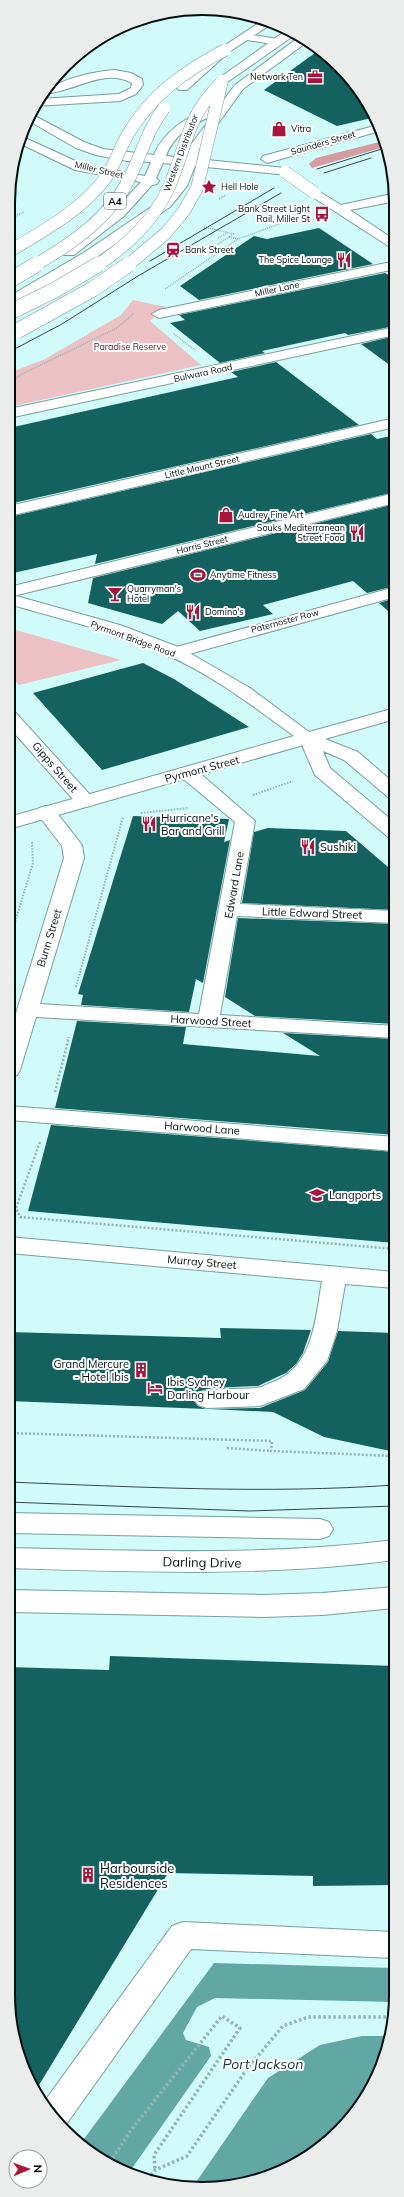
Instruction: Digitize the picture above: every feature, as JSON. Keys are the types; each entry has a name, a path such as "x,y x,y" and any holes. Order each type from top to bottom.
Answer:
{"main road":[{"name":"A4","path":"15,277 60,250 88,229 109,208 125,188 148,131 162,109 225,50 263,25"},
{"name":"Western Distributor","path":"15,310 45,296 96,266 133,237 155,212 168,189 195,114 222,82 287,35"},
{"path":"245,37 278,42"},
{"path":"15,299 24,295 90,255 165,204 181,186 192,156 238,87 299,42"},
{"path":"15,248 35,236 85,199 104,179 128,134 145,109 167,85 196,65 225,50"},
{"path":"44,102 120,96 133,92 137,88 138,81 120,74 100,74 62,88 53,89"},
{"path":"15,332 83,295 124,267 156,244 178,218 197,188 222,82"},
{"path":"15,284 54,264 115,217 148,180 161,154 180,127 227,103"},
{"path":"34,119 80,145 100,152 192,156 236,154 267,159 338,209 389,242"},
{"path":"30,128 98,161 123,176"},
{"name":"Saunders Street","path":"267,159 375,129"},
{"name":"Miller Street","path":"25,142 72,164 94,171 181,186"},
{"path":"192,156 285,172"},
{"path":"338,209 389,198"},
{"name":"Miller Lane","path":"159,314 389,266"},
{"name":"Bulwara Road","path":"15,413 389,333"},
{"name":"Little Mount Street","path":"15,509 389,423"},
{"name":"Harris Street","path":"15,591 389,499"},
{"name":"Paternoster Row","path":"175,652 389,594"},
{"name":"Pyrmont Bridge Road","path":"15,601 130,635 175,652 230,684 308,738 352,756 389,788"},
{"name":"Pyrmont Street","path":"15,821 389,715"},
{"name":"Gipps Street","path":"15,723 85,801"},
{"path":"308,738 322,771 389,828"},
{"name":"Edward Lane","path":"188,773 245,821 230,910 208,1021"},
{"name":"Bunn Street","path":"15,1049 74,858 72,845 46,812"},
{"name":"Little Edward Street","path":"230,910 389,917"},
{"name":"Harwood Street","path":"26,1010 389,1032"},
{"name":"Harwood Lane","path":"15,1113 389,1144"},
{"name":"Murray Street","path":"15,1246 389,1279"},
{"path":"207,1400 260,1397 295,1383 314,1361 325,1331 335,1274"},
{"path":"15,1523 320,1529"},
{"name":"Darling Drive","path":"15,1558 259,1563 358,1556 389,1551"},
{"path":"15,1601 263,1606 322,1604 389,1598"},
{"path":"57,2112 183,1935 389,1945"}],"path":[{"path":"163,290 238,239 290,220 308,216"},
{"path":"188,251 201,255 234,234 199,226"},
{"path":"218,238 228,232"},
{"path":"229,237 238,239"},
{"path":"15,379 22,374 117,328 137,311"},
{"path":"159,314 158,321 219,370"},
{"path":"74,994 123,814"},
{"path":"15,922 33,863 32,841"},
{"path":"53,1098 70,1030"},
{"path":"43,1135 16,1208 20,1217 389,1248"},
{"path":"15,1433 272,1441 271,1451"},
{"path":"227,1448 389,1456"},
{"path":"112,2159 131,2130 222,2016 240,2028 154,2156 155,2170"},
{"path":"151,2175 155,2170 186,2156 247,2069 283,2026 308,2017 387,2017"}],"green space":[{"name":"Paradise Reserve","path":"133,300 166,307 150,321 201,365 15,406 15,371 45,359 121,315"},
{"path":"15,630 121,660 19,685 15,681"}],"shaded area":[{"path":"379,142 381,148 312,168 309,164 316,158"}],"water":[{"name":"Port Jackson","path":"214,1963 389,1968 389,2007 383,2043 370,2078 343,2118 325,2136 296,2157 274,2168 250,2176 214,2182 190,2182 154,2176 130,2168 108,2157 84,2140"}],"pier":[{"path":"215,1998 389,2002 384,2036 362,2036 320,2045 268,2078 196,2182 190,2182 154,2176 132,2169 211,2056 209,2047 186,2040 183,2033 197,2007"}],"building":[{"name":"Network Ten","path":"315,53 343,79 370,118 337,126 264,90"},
{"path":"319,228 373,264 199,300 180,286 254,236 267,239"},
{"path":"385,273 389,275 389,327 348,335 345,333 262,351 265,353 220,363 170,323 185,320 179,315"},
{"path":"389,337 389,365 361,344"},
{"path":"276,362 359,425 15,503 15,427 238,377 231,372"},
{"path":"371,434 377,439 389,436 389,493 95,564 97,554 15,573 15,516"},
{"path":"389,505 389,588 367,593 353,581 263,605 273,614 200,631 178,611 162,624 88,603 93,578"},
{"path":"389,600 389,612 379,603"},
{"path":"143,663 174,679 249,727 102,770 33,693"},
{"path":"133,816 229,819 224,842 230,840 203,983 196,979 189,1012 81,1005 83,995 78,994"},
{"path":"268,828 346,831 389,868 389,910 242,903 254,832"},
{"path":"238,918 389,924 389,1024 255,1016 225,997"},
{"path":"77,1021 186,1027 183,1044 320,1056 283,1033 389,1039 389,1135 55,1108"},
{"path":"51,1125 389,1152 389,1242 28,1211"},
{"name":"Grand Mercure - Hotel Ibis","path":"220,1328 311,1330 303,1353 296,1364 286,1373 258,1386 212,1388 197,1392 193,1400 198,1406 206,1409 15,1401 15,1332 221,1338"},
{"path":"338,1331 389,1333 389,1451 324,1437 273,1412 209,1409 260,1408 305,1390 328,1362"},
{"name":"Harbourside Residences","path":"110,1656 389,1666 389,1885 313,1886 313,1876 168,1873 39,2086 29,2067 21,2043 15,2007 15,1667 109,1670"}],"tram line":[{"path":"317,169 381,149"},
{"path":"324,173 371,158"},
{"path":"150,261 274,188"},
{"path":"15,349 62,324 138,276 281,193"},
{"path":"15,1482 202,1489 298,1489 389,1485"},
{"path":"15,1502 250,1511 389,1506"}],"place":[{"name":"Network Ten","path":"315,77"},
{"name":"Vitra","path":"279,129"},
{"name":"Hell Hole","path":"209,187"},
{"name":"Bank Street Light Rail, Miller St","path":"322,214"},
{"name":"Bank Street","path":"173,250"},
{"name":"The Spice Lounge","path":"344,260"},
{"name":"Audrey Fine Art","path":"226,515"},
{"name":"Souks Mediterranean Street Food","path":"357,533"},
{"name":"Anytime Fitness","path":"198,575"},
{"name":"Quarryman's Hotel","path":"115,594"},
{"name":"Domino's","path":"193,612"},
{"name":"Hurricane's Bar and Grill","path":"149,824"},
{"name":"Sushiki","path":"308,847"},
{"name":"Langports","path":"317,1195"},
{"name":"Grand Mercure - Hotel Ibis","path":"141,1370"},
{"name":"Ibis Sydney Darling Harbour","path":"155,1388"},
{"name":"Harbourside Residences","path":"88,1875"}]}
